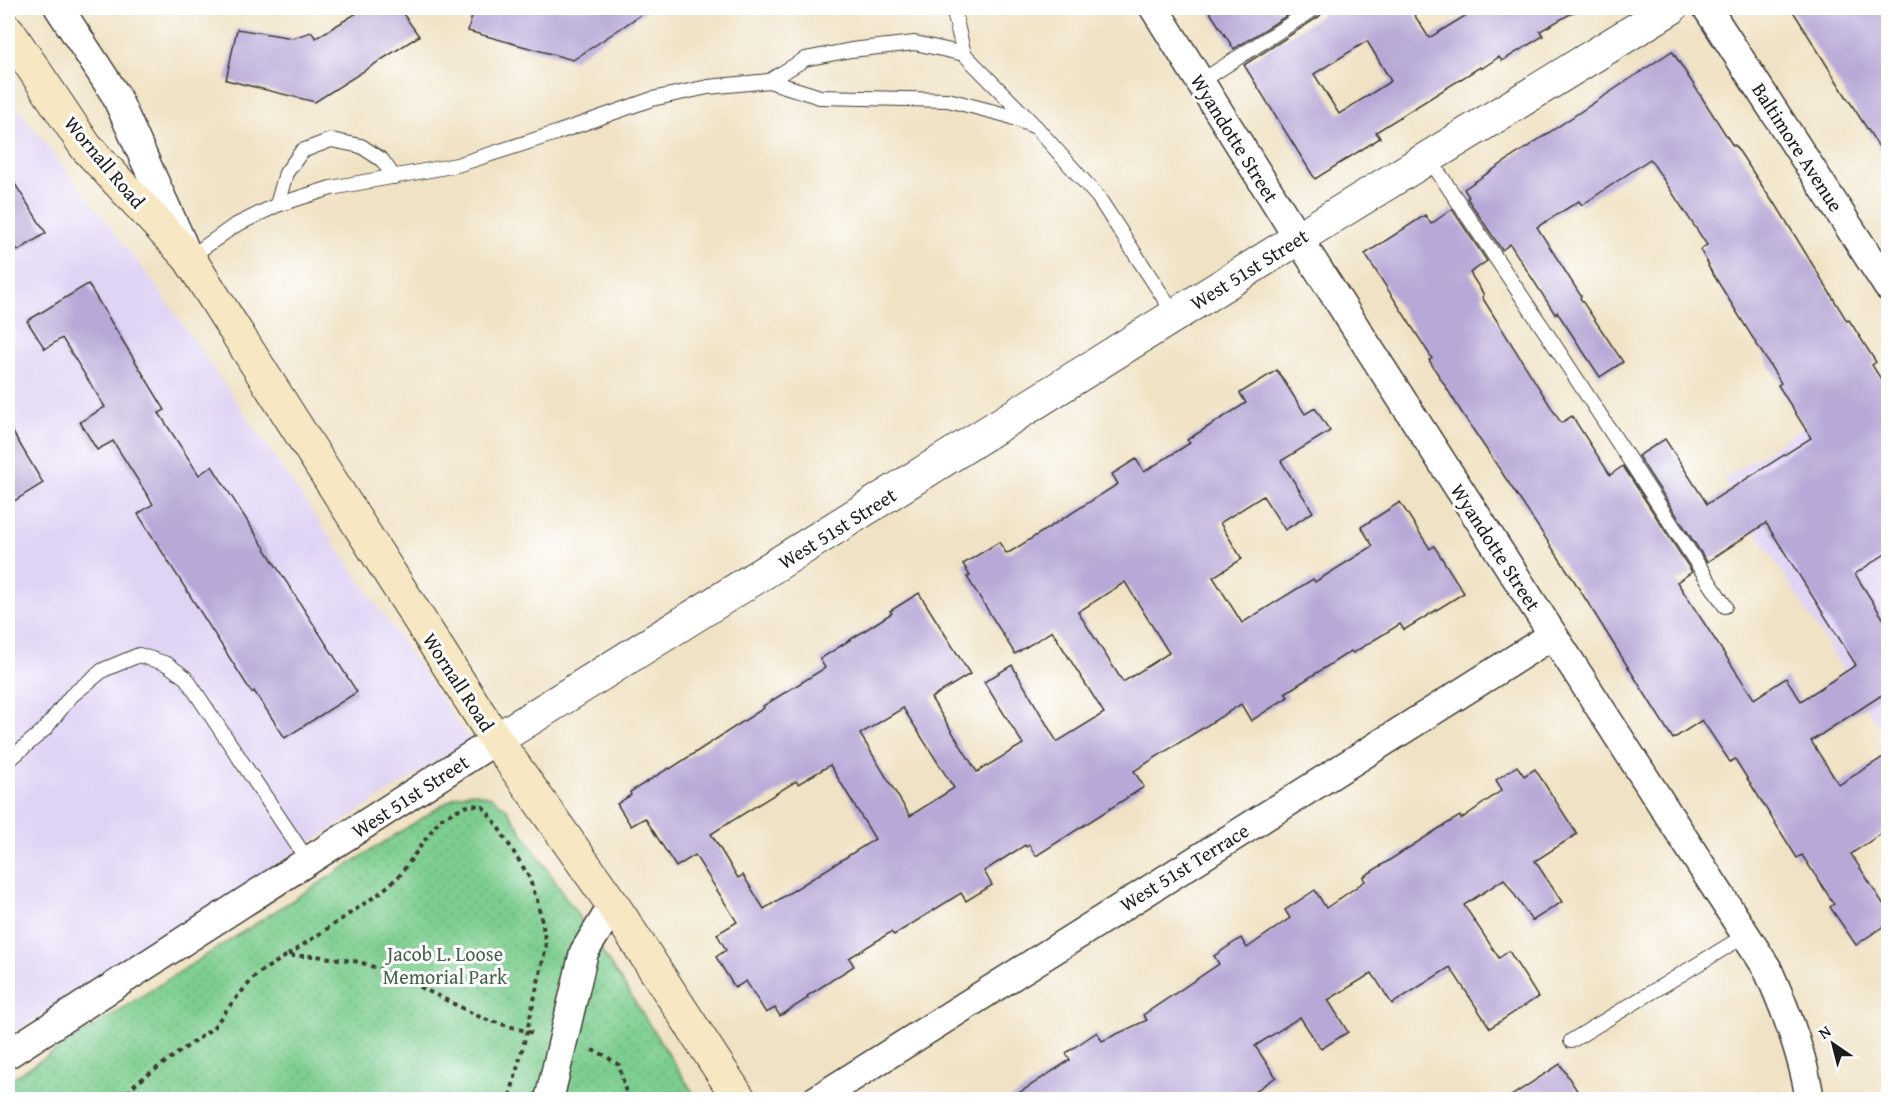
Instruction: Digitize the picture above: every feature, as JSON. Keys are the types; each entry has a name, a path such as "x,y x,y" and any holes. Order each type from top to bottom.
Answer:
{"main road":[{"name":"Wornall Road","path":"8,31 86,147 189,258 496,741 613,905 740,1100"}],"street":[{"name":"Wornall Road","path":"59,8 115,94 189,258"},
{"name":"Wyandotte Street","path":"1154,8 1298,238 1767,968 1782,1001 1806,1074 1810,1100"},
{"name":"West 51st Street","path":"8,1054 496,741 1298,238 1671,8"},
{"name":"Baltimore Avenue","path":"1707,8 1888,287"},
{"name":"West 51st Terrace","path":"816,1100 1553,635"},
{"path":"549,1100 584,952 613,905"}],"lane":[{"path":"953,8 964,54 1036,127 1098,197 1175,316"},
{"path":"1200,82 1315,8"},
{"path":"769,81 805,59 851,50 915,43 964,54"},
{"path":"189,258 234,226 277,205 331,188 457,165 652,99 708,87 769,81 820,97 948,100 1006,115 1036,127"},
{"path":"277,205 286,173 302,151 331,140 361,146 382,160 394,177"},
{"path":"1428,157 1725,606"},
{"path":"8,761 45,729 71,696 102,670 139,655 167,664 186,678 308,861"},
{"path":"1571,1041 1746,935"}],"path":[{"path":"122,1100 135,1084 213,1028 257,974 380,892 400,875 440,819 472,805 483,807 493,819 528,875 537,900 546,947 509,1100"},
{"path":"286,956 316,956 360,962 398,976 484,1019 527,1031"},
{"path":"562,1042 593,1051 619,1065 628,1100"}],"shaded area":[{"path":"8,95 157,287 470,740 8,1037"},
{"path":"1888,372 1888,742 1724,479"}],"green space":[{"name":"Jacob L. Loose Memorial Park","path":"472,792 491,797 507,809 697,1099 8,1100 8,1081 455,797"}],"building":[{"path":"365,8 399,8 419,36 315,102 226,80 237,29 293,38 311,32 316,38"},
{"path":"474,8 651,8 573,60 468,31"},
{"path":"1207,8 1299,8 1234,49"},
{"path":"1324,8 1410,8 1429,38 1478,8 1581,8 1540,31 1543,36 1502,61 1499,57 1481,69 1480,67 1376,132 1380,138 1315,179 1244,65 1320,16","holes":["1367,41 1391,81 1339,114 1314,74"]},
{"path":"1791,8 1888,8 1888,161 1844,93"},
{"path":"1672,51 1733,146 1735,145 1775,203 1847,321 1849,320 1876,362 1872,365 1888,390 1888,552 1855,574 1888,626 1888,691 1811,741 1839,785 1888,754 1888,829 1851,854 1888,911 1888,923 1856,945 1830,907 1834,904 1802,855 1797,858 1735,759 1730,762 1702,720 1673,739 1573,579 1462,413 1429,360 1432,358 1365,254 1425,215 1431,224 1452,209 1487,261 1470,273 1484,295 1482,297 1561,423 1572,416 1610,475 1623,466 1692,572 1677,582 1754,699 1786,678 1801,701 1856,665 1766,523 1707,562 1638,456 1665,439 1707,504 1811,438 1778,385 1781,383 1708,266 1700,250 1707,245 1650,159 1582,205 1579,201 1537,227 1581,296 1580,298 1623,362 1600,377 1557,312 1555,314 1510,244 1502,250 1467,198 1469,197 1464,189"},
{"path":"8,173 46,233 18,251 8,235"},
{"path":"88,284 165,410 159,413 199,475 212,466 357,692 285,738 254,691 252,693 138,514 153,504 113,441 97,450 80,422 105,407 62,338 45,349 27,321"},
{"path":"1277,370 1305,414 1315,408 1330,431 1281,461 1313,512 1285,530 1263,496 1220,523 1242,559 1213,577 1242,623 1313,579 1315,582 1373,546 1361,527 1400,502 1430,549 1434,546 1464,593 1404,630 1400,624 1353,653 1351,651 1285,693 1288,697 1251,721 1241,704 1134,771 1144,787 1036,856 1029,845 1026,847 1025,845 984,871 992,885 966,901 961,893 894,935 891,932 849,958 854,966 780,1016 775,1008 766,1013 746,981 735,988 716,957 726,950 717,934 737,922 695,855 676,867 645,818 631,826 617,804 631,795 630,792 670,769 764,708 763,706 825,668 820,659 919,593 970,674 931,698 977,772 1023,744 984,682 1012,665 1057,742 1104,713 1052,631 1015,654 967,577 970,576 963,564 999,542 1006,553 1010,552 1118,484 1112,474 1136,459 1144,472 1190,443 1187,440 1246,403 1240,393","holes":["1125,582 1169,653 1123,682 1078,612","903,708 954,788 910,816 860,734","830,765 875,839 764,909 743,875 738,878 711,834 796,781 798,784"]},
{"path":"8,424 43,483 8,505"},
{"path":"1517,766 1524,776 1535,769 1577,834 1535,861 1562,902 1532,921 1504,879 1464,905 1499,958 1509,951 1538,997 1490,1028 1450,967 1392,1004 1372,973 1328,1000 1348,1032 1321,1049 1300,1017 1255,1046 1276,1077 1242,1100 1008,1100 1070,1060 1066,1053 1097,1032 1102,1041 1147,1020 1143,1015 1219,964 1214,956 1241,938 1247,948 1290,918 1285,910 1315,890 1326,908 1365,881 1363,877 1460,816 1461,819 1502,790 1496,780"},
{"path":"1560,1064 1583,1100 1505,1100"}]}
